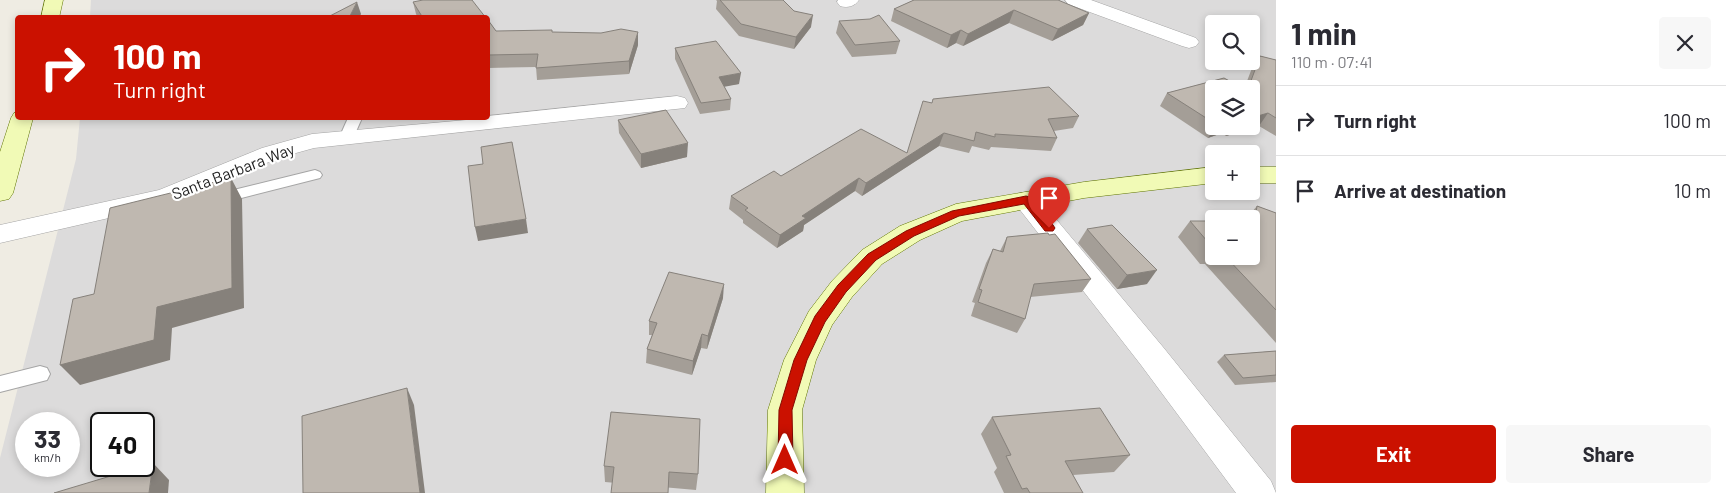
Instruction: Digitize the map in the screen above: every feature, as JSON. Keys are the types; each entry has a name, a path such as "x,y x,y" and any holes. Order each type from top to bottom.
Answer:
{"street":[{"path":"51,15 54,0"},
{"path":"1074,0 1189,42"},
{"name":"Santa Barbara Way","path":"490,117 677,103"},
{"path":"0,193 21,120"},
{"name":"Santa Barbara Way","path":"0,234 118,218 270,153 351,127 446,120"},
{"path":"1260,175 1276,176"},
{"path":"785,493 786,410 800,360 820,319 842,289 872,257 910,234 956,213 1084,190 1205,176"},
{"path":"1026,200 1152,356 1258,493"}],"lane":[{"path":"204,202 316,175"},
{"path":"118,218 176,209"},
{"path":"0,384 40,374"}],"shaded area":[{"path":"91,0 1276,0 1276,493 0,493 0,458 76,159 80,120 490,120 490,15 90,15"}],"building":[{"path":"423,0 472,0 484,15 421,15 413,2"},
{"path":"720,0 783,0 794,11 813,15 796,37 741,24"},
{"path":"914,0 1058,0 1089,13 1058,29 1014,10 968,34 961,30 951,35 894,9"},
{"path":"357,2 350,15 332,15"},
{"path":"879,15 900,41 855,45 839,21 870,19"},
{"path":"490,23 496,31 552,30 552,32 601,33 621,29 638,32 629,61 536,68 538,54 490,55"},
{"path":"716,41 741,73 719,77 731,99 701,103 675,48"},
{"path":"1260,56 1276,60 1276,118 1268,113 1260,115 1260,80 1251,80 1255,70 1260,70"},
{"path":"1205,83 1205,117 1167,93"},
{"path":"1049,87 1079,116 1048,119 1057,138 995,134 995,137 976,132 974,141 944,133 866,183 859,178 802,216 806,218 780,235 745,210 748,208 731,196 774,171 781,176 861,129 907,153 923,101 932,103 933,99"},
{"path":"666,110 688,143 641,154 618,120"},
{"path":"512,142 526,219 475,227 468,166 483,164 481,147"},
{"path":"231,178 232,288 157,307 154,340 60,365 73,299 94,294 110,208"},
{"path":"1257,206 1276,213 1276,310 1234,265 1260,265 1260,210 1256,210"},
{"path":"1190,221 1205,221 1205,239"},
{"path":"1112,225 1157,270 1127,275 1087,229"},
{"path":"1048,233 1049,235 1055,234 1091,279 1034,284 1025,319 978,302 982,290 979,289 993,249 1003,252 1007,237"},
{"path":"669,272 724,284 708,336 702,334 693,361 647,349 657,323 649,321"},
{"path":"1276,351 1276,375 1243,378 1224,355"},
{"path":"407,388 420,493 303,493 302,416"},
{"path":"1100,408 1130,455 1065,461 1083,493 1030,493 1027,488 1022,489 1006,456 1011,455 992,417"},
{"path":"611,412 700,419 698,474 669,472 668,493 611,493 614,467 604,466"},
{"path":"107,477 151,477 149,493 54,493"}],"route":[{"path":"785,460 786,410 800,360 820,319 842,289 872,257 910,234 956,213 1026,200 1049,228"}]}
